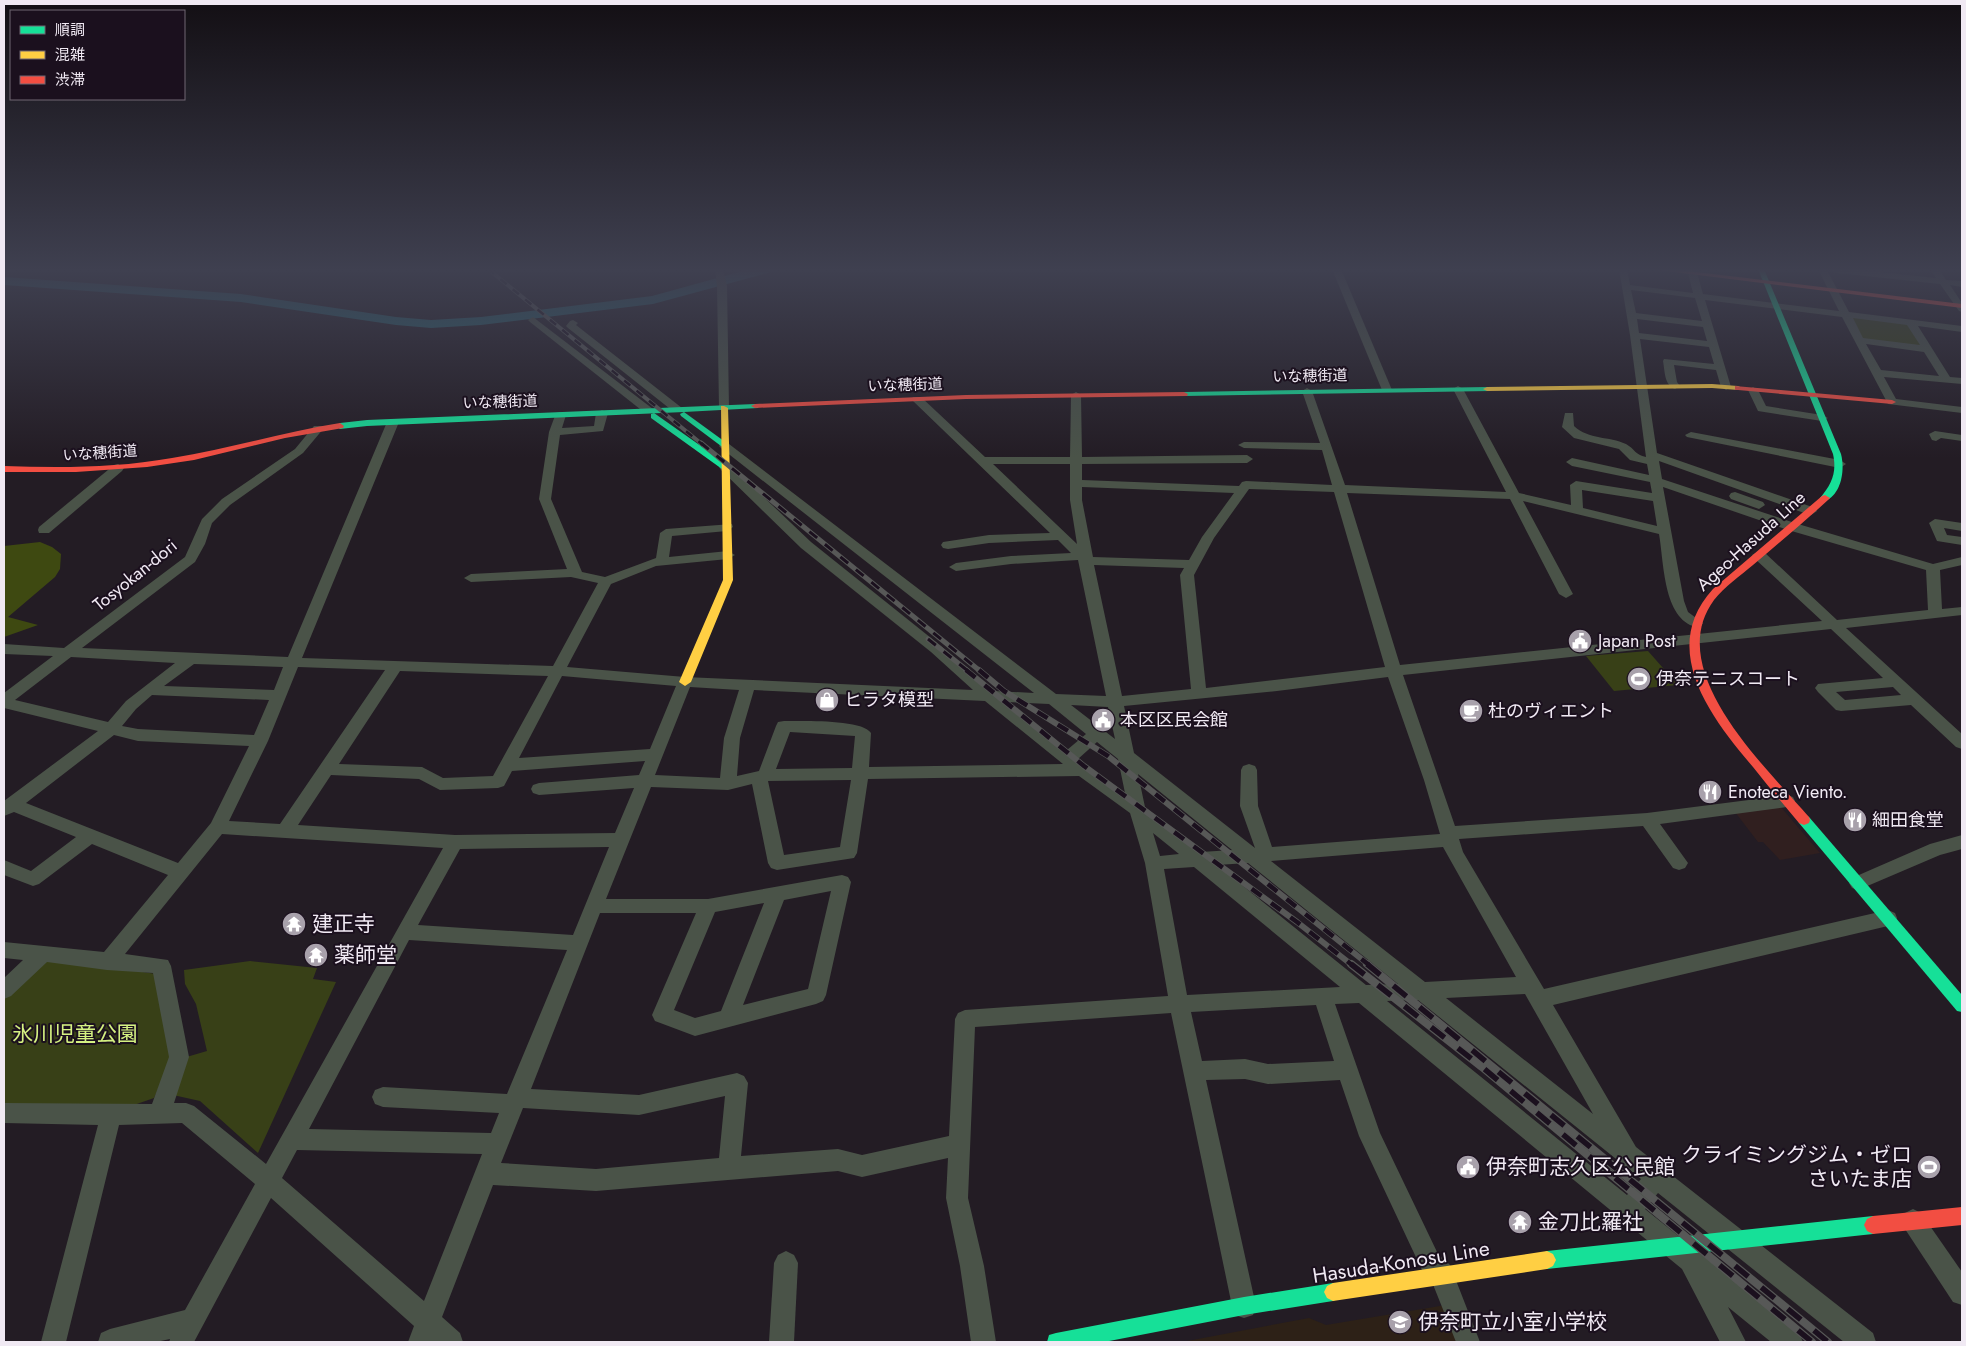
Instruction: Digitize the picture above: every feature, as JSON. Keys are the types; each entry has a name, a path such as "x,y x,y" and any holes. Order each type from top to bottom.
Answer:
{"street":[{"path":"547,332 652,414 725,466 806,545 936,649 1081,770 1138,810 1790,1342"},
{"path":"578,332 1096,734 1260,856 1422,992 1864,1342"},
{"path":"425,1332 515,1101 728,580 723,332"},
{"path":"1362,332 1387,390"},
{"path":"1635,332 1664,532 1681,614 1686,619 1696,623"},
{"path":"1710,332 1726,387"},
{"path":"1786,332 1840,464"},
{"path":"1855,332 1892,402 1962,410"},
{"path":"1916,332 1947,380"},
{"path":"1635,335 1714,345"},
{"path":"1859,340 1927,349"},
{"path":"1675,386 1672,383 1668,361 1720,368"},
{"path":"1876,373 1962,381"},
{"name":"いな穂街道","path":"4,469 73,471 118,468 192,457 318,428 394,422 560,414 652,414 724,408 917,399 1675,386 1726,387 1892,402"},
{"path":"1458,389 1566,594"},
{"path":"1753,390 1762,409 1822,418"},
{"path":"1307,391 1327,447 1394,671 1454,853 1536,992 1630,1158"},
{"path":"1076,395 1076,500 1084,558 1138,810 1154,863 1179,1004 1244,1306"},
{"path":"917,399 1084,558"},
{"path":"555,432 599,429 602,413"},
{"path":"560,414 555,432 545,500 575,573"},
{"path":"1569,415 1568,427 1578,436 1623,447 1634,458 1653,458 1811,511"},
{"path":"107,962 218,827 260,741 394,422"},
{"name":"Tosyokan-dori","path":"4,702 190,559 206,522 226,502 299,451 318,428"},
{"path":"1936,438 1935,434 1962,438"},
{"path":"1691,435 1840,464"},
{"path":"1244,445 1327,447"},
{"path":"982,462 1247,459"},
{"path":"1572,462 1657,481 1933,568 1962,561"},
{"name":"Ageo-Hasuda Line","path":"1840,464 1838,482 1833,489 1797,524 1758,555 1708,601 1696,623 1693,640 1694,658 1699,676 1712,706 1729,731 1962,1006"},
{"path":"44,530 118,468"},
{"path":"1076,483 1243,490"},
{"path":"1199,694 1187,575 1208,537 1246,485 1516,496 1664,532"},
{"path":"1578,510 1576,485 1659,498"},
{"path":"1734,496 1797,524"},
{"path":"1962,527 1935,523 1942,538 1962,541"},
{"path":"662,562 666,533 727,528"},
{"path":"948,545 989,538 1060,536"},
{"path":"471,578 575,573 576,575 606,581 654,562 728,555"},
{"path":"1758,555 1962,743"},
{"path":"956,567 1011,560 1084,558 1193,564"},
{"path":"1933,568 1935,613"},
{"path":"327,768 422,773 440,784 498,782 559,672 606,581"},
{"path":"4,648 191,659 559,672 685,682 1114,702 1956,611 1962,622"},
{"path":"8,807 110,730 131,705 148,690 191,659"},
{"path":"285,831 394,667"},
{"path":"1897,682 1823,688 1841,706 1916,699"},
{"path":"728,784 732,738 748,685"},
{"path":"148,690 278,695"},
{"path":"4,702 110,730 138,735 260,741"},
{"path":"784,726 857,730 863,733 860,775 848,853 777,863 763,776 784,726"},
{"path":"1067,758 1096,734"},
{"path":"509,765 656,754"},
{"path":"539,789 645,781 728,784 763,776 1081,770"},
{"path":"1249,770 1249,806 1260,856"},
{"path":"1154,863 1260,856 1449,836 1647,819 1787,801"},
{"path":"8,807 90,836 180,872"},
{"path":"1647,819 1679,863"},
{"path":"218,827 455,842 621,840"},
{"path":"4,867 33,879 90,836"},
{"path":"181,1342 455,842"},
{"path":"1858,884 1936,849 1962,842"},
{"path":"594,906 708,906 842,882 816,995 695,1027 662,1014 708,906"},
{"path":"728,1018 777,894"},
{"path":"984,1342 972,1266 957,1198 965,1019 1179,1004 1422,992 1536,992 1888,918"},
{"path":"404,932 579,943"},
{"path":"4,950 161,966 179,1057 158,1114"},
{"path":"4,990 43,954"},
{"path":"1323,997 1370,1136 1430,1262 1441,1274 1468,1342"},
{"path":"1193,1071 1245,1069 1268,1074 1348,1070"},
{"path":"383,1097 639,1105 737,1082 729,1168"},
{"path":"4,1113 111,1116 186,1113 270,1182 425,1332 451,1342"},
{"path":"52,1342 111,1116"},
{"path":"292,1139 498,1144"},
{"path":"486,1173 596,1180 838,1160 862,1166 959,1145"},
{"path":"1629,1211 1656,1178"},
{"name":"Hasuda-Konosu Line","path":"1056,1342 1244,1306 1441,1274 1681,1253 1733,1240 1962,1216"},
{"path":"1913,1221 1962,1293"},
{"path":"1681,1253 1733,1342"},
{"path":"781,1342 786,1263"},
{"path":"110,1342 193,1320"}],"shaded area":[{"path":"1780,806 1820,853 1780,860 1763,842 1758,842 1735,812"},
{"name":"伊奈町立小室小学校","path":"1446,1305 1461,1342 1182,1342 1309,1318 1326,1325"}],"green space":[{"path":"1858,332 1913,332 1922,347 1862,339"},
{"path":"40,542 52,547 61,554 60,569 55,577 8,617 38,625 4,637 4,546"},
{"path":"1648,651 1678,685 1614,691 1586,656"},
{"name":"氷川児童公園","path":"42,957 156,974 172,1058 154,1098 131,1106 4,1104 4,992"},
{"path":"250,961 317,968 313,979 336,982 258,1153 200,1101 173,1095 183,1058 207,1051 196,1004 185,984 184,970"}],"railway":[{"path":"565,332 703,445"},
{"path":"701,443 980,671"},
{"path":"928,639 968,671"},
{"path":"966,670 1084,766 1297,922 1352,965"},
{"path":"979,670 1004,691 1108,756 1369,965"},
{"path":"1351,964 1482,1067 1812,1342"},
{"path":"1367,964 1828,1342"}],"traffic: fast":[{"path":"1787,332 1837,454 1838,478 1825,498"},
{"path":"1184,394 1487,389"},
{"path":"340,426 367,423 755,406"},
{"path":"684,414 725,446"},
{"path":"654,416 725,467"},
{"path":"1804,820 1962,1006"},
{"path":"1547,1260 1873,1225"},
{"path":"1056,1342 1244,1306 1333,1292"}],"traffic: slow":[{"path":"1487,389 1712,386 1738,388"},
{"path":"685,682 728,580 724,408"},
{"path":"1333,1292 1547,1260"}],"traffic: jam":[{"path":"1738,388 1892,402"},
{"path":"755,406 966,397 1184,394"},
{"path":"4,469 76,470 147,465 340,426"},
{"path":"1804,820 1729,731 1711,701 1703,685 1698,668 1694,651 1695,634 1699,617 1716,591 1825,498"},
{"path":"1873,1225 1962,1216"}],"place":[{"name":"Japan Post","path":"1580,641"},
{"name":"伊奈テニスコート","path":"1639,679"},
{"name":"ヒラタ模型","path":"827,700"},
{"name":"杜のヴィエント","path":"1471,711"},
{"name":"本区区民会館","path":"1103,720"},
{"name":"Enoteca Viento.","path":"1710,792"},
{"name":"細田食堂","path":"1855,820"},
{"name":"建正寺","path":"294,924"},
{"name":"薬師堂","path":"316,955"},
{"name":"伊奈町志久区公民館","path":"1468,1167"},
{"name":"クライミングジム・ゼロ さいたま店","path":"1929,1167"},
{"name":"金刀比羅社","path":"1520,1222"},
{"name":"伊奈町立小室小学校","path":"1400,1322"}]}
